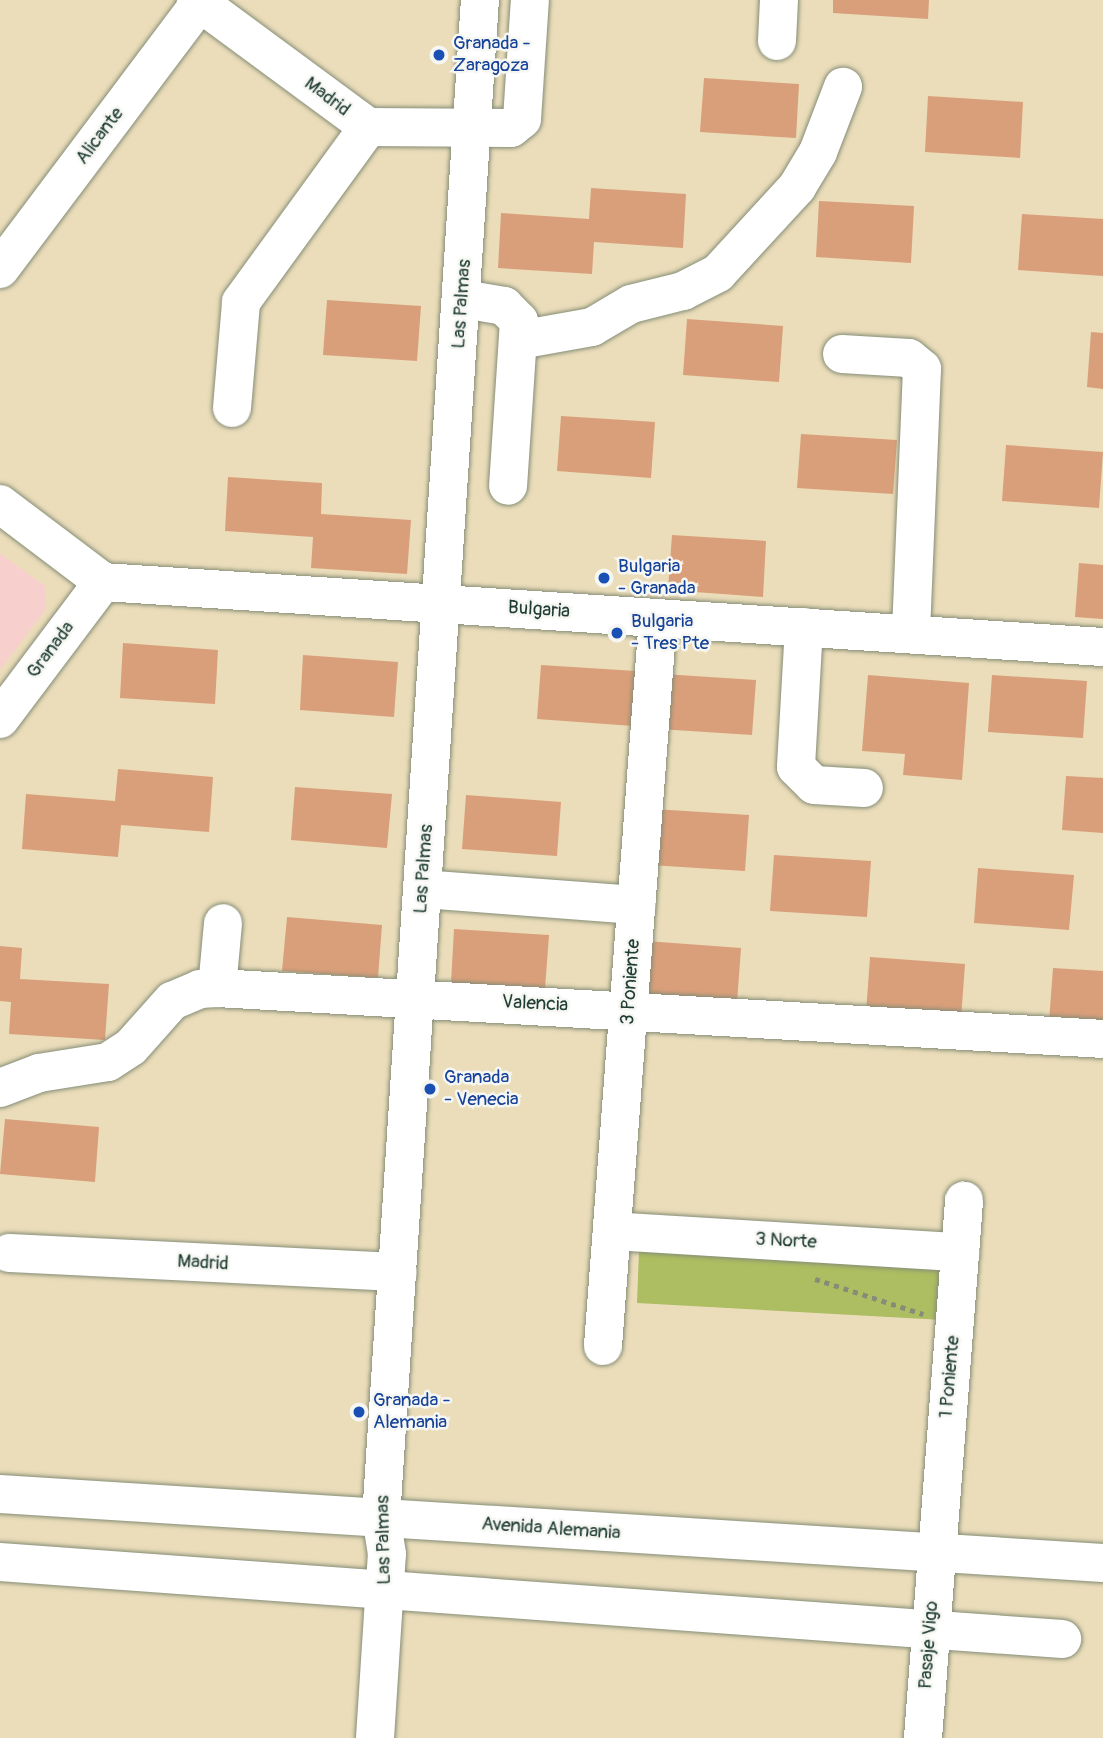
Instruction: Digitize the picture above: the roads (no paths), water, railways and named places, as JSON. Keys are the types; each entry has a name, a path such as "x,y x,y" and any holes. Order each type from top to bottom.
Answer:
{"street":[{"name":"Las Palmas","path":"375,1738 387,1554 381,1518 463,299 480,0"},
{"name":"Madrid","path":"198,1 368,127 511,128 522,122 530,0"},
{"path":"777,41 779,0"},
{"name":"Alicante","path":"0,269 198,1"},
{"path":"519,341 592,327 631,304 683,291 718,273 797,187 818,152 843,86"},
{"path":"232,408 241,302 368,127"},
{"path":"463,299 510,309 519,321 508,486"},
{"path":"842,354 909,358 922,369 911,634"},
{"path":"0,504 103,582"},
{"name":"Bulgaria","path":"103,582 1103,647"},
{"name":"Granada","path":"0,719 103,582"},
{"name":"3 Poniente","path":"603,1346 658,618"},
{"path":"804,627 796,767 814,785 864,788"},
{"path":"423,889 636,905"},
{"path":"217,988 223,923"},
{"name":"Valencia","path":"0,1088 39,1073 108,1062 131,1047 172,1001 200,989 217,988 380,1000 416,997 1103,1039"},
{"name":"1 Poniente","path":"936,1553 964,1201"},
{"name":"3 Norte","path":"611,1231 960,1252"},
{"name":"Madrid","path":"9,1253 398,1272"},
{"name":"Avenida Alemania","path":"0,1494 1103,1563"},
{"name":"Pasaje Vigo","path":"923,1738 936,1553"},
{"path":"0,1562 1062,1639"}],"place":[{"name":"Granada - Zaragoza","path":"439,55"},
{"name":"Bulgaria - Granada","path":"604,578"},
{"name":"Bulgaria - Tres Pte","path":"617,633"},
{"name":"Granada - Venecia","path":"430,1089"},
{"name":"Granada - Alemania","path":"359,1412"}]}
